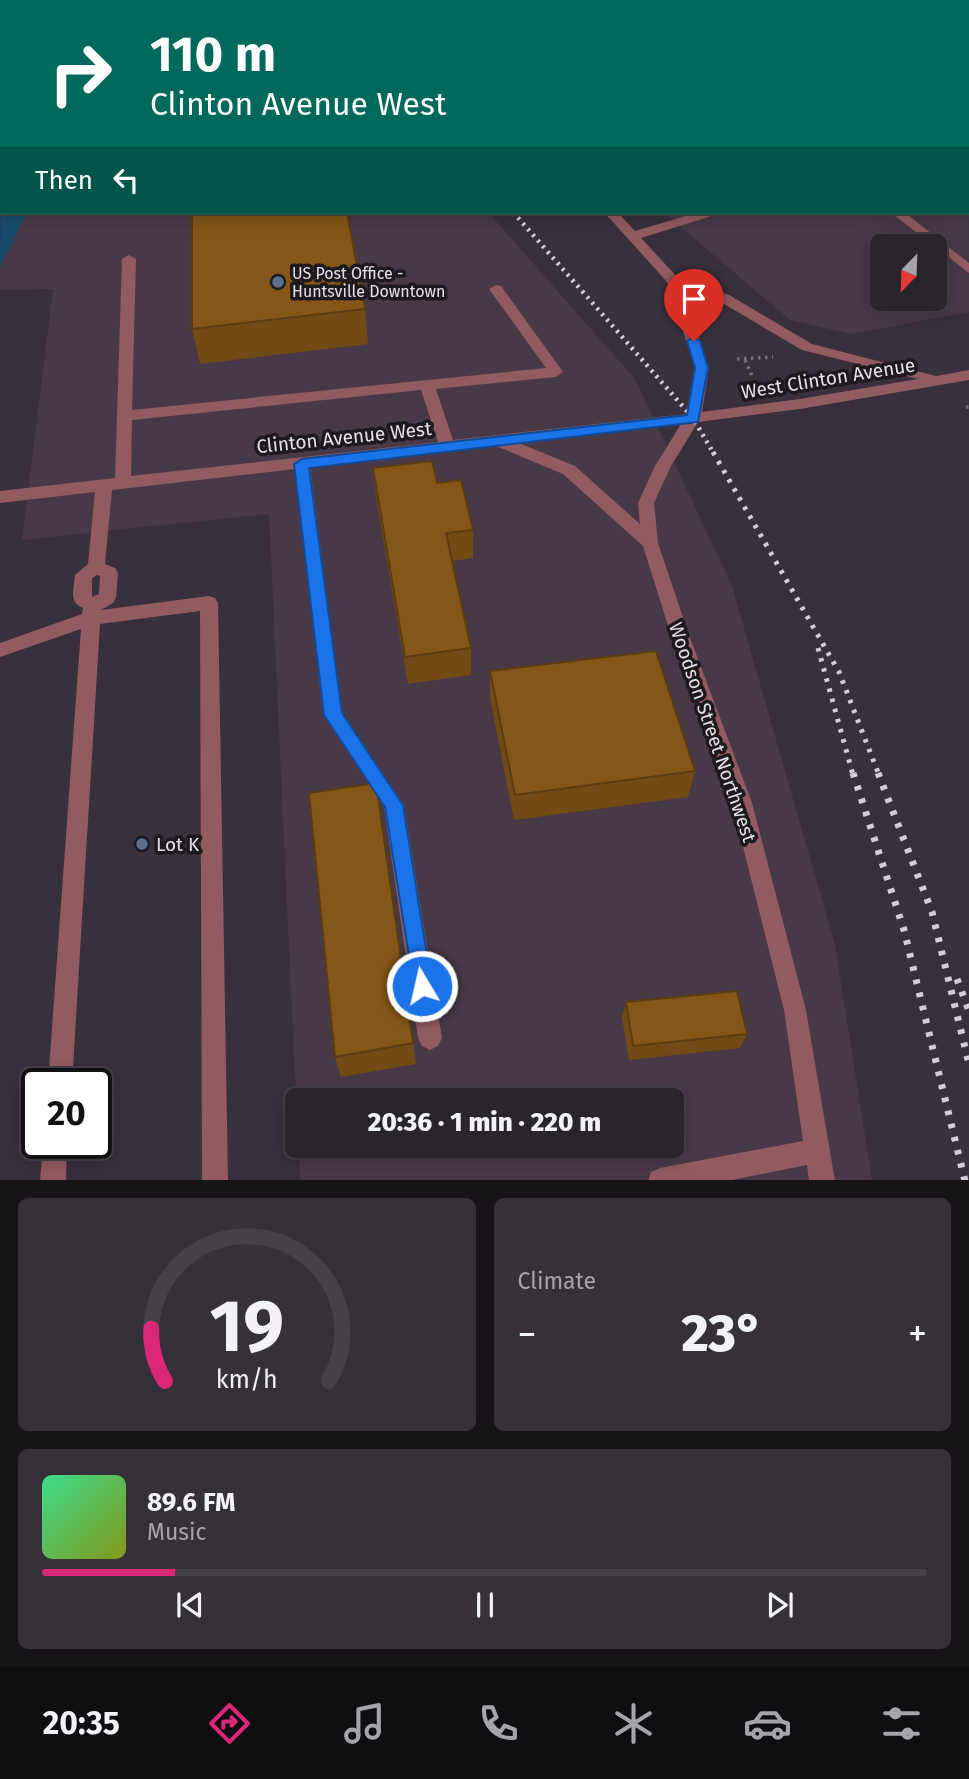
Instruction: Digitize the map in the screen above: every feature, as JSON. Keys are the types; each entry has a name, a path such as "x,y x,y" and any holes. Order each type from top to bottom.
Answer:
{"street":[{"path":"612,214 673,281 702,368 693,418"},
{"path":"633,236 704,214"},
{"path":"899,214 969,269"},
{"path":"123,482 129,259"},
{"path":"673,281 724,298 807,348 936,379"},
{"path":"124,416 556,372 496,289"},
{"name":"West Clinton Avenue","path":"693,418 800,404 969,375"},
{"path":"427,385 447,447"},
{"name":"Clinton Avenue West","path":"0,497 693,418"},
{"name":"Woodson Street Northwest","path":"693,418 663,466 646,503 650,543 742,803 795,1010 822,1180"},
{"path":"499,441 569,470 650,543"},
{"path":"302,464 333,715 394,805 430,1038"},
{"path":"61,1068 92,612 107,598 109,573 96,567 104,484"},
{"path":"0,650 92,612 209,603 215,1180"},
{"path":"665,1180 819,1150"},
{"path":"53,1180 54,1159"}],"path":[{"path":"737,359 778,356"},
{"path":"745,360 753,378"}],"shaded area":[{"path":"26,214 490,214 635,379 732,586 835,945 872,1180 300,1180 299,1158 684,1158 684,1088 295,1088 269,514 22,540 53,289 0,290 0,267"},
{"path":"665,214 969,214 969,312 851,334 790,320"}],"water":[{"path":"1,214 26,214 0,267"}],"building":[{"name":"US Post Office - Huntsville Downtown","path":"192,214 347,214 365,309 192,329"},
{"path":"432,461 437,483 461,480 473,530 446,533 471,648 405,657 373,468"},
{"path":"656,651 695,771 515,795 490,671"},
{"path":"376,783 413,1043 335,1057 309,793"},
{"path":"737,991 747,1034 633,1046 626,1002"}],"railway":[{"path":"515,214 693,418 714,454"},
{"path":"713,452 839,672 879,775"},
{"path":"818,648 853,775"},
{"path":"853,773 904,930 965,1180"},
{"path":"878,773 932,912 969,1064"},
{"path":"957,979 969,1011"}],"place":[{"name":"US Post Office - Huntsville Downtown","path":"278,282"},
{"name":"Lot K","path":"142,844"}],"route":[{"path":"422,986 394,805 333,715 302,464 693,418 702,368 694,341"}]}
